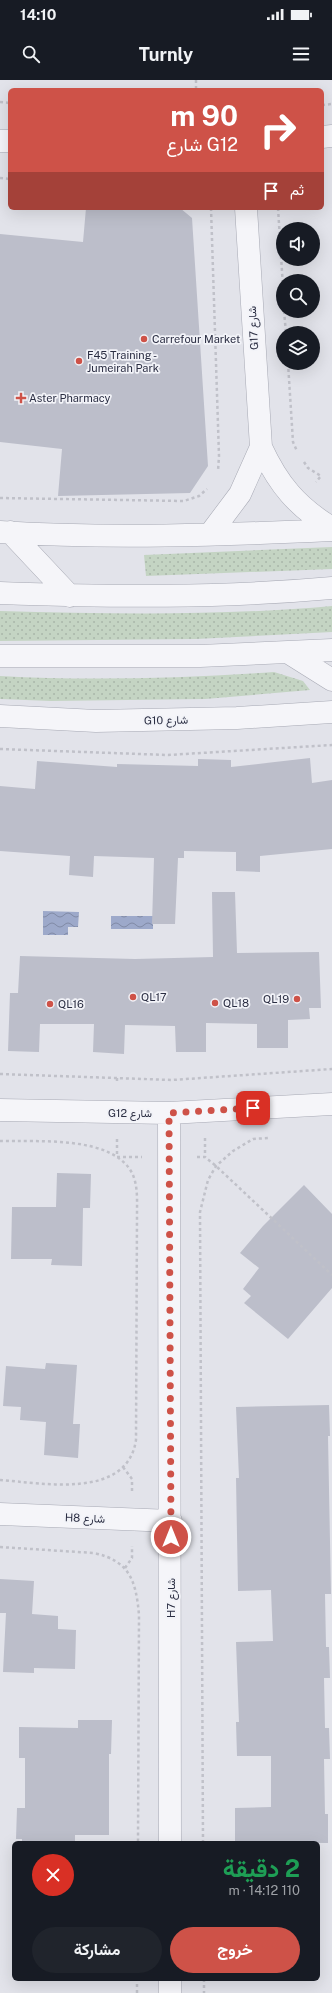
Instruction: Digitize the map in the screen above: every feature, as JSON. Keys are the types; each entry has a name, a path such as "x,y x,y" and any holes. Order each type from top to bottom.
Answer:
{"street":[{"name":"G17 شارع","path":"246,210 260,447 270,468 283,487 298,504 332,529"},
{"name":"G17 شارع","path":"210,534 240,494 260,447"},
{"path":"5,532 78,536 210,534 332,529"},
{"path":"5,532 70,596"},
{"path":"0,593 70,596 174,597 278,593 332,588"},
{"path":"0,656 200,656 332,650"},
{"path":"289,653 332,680"},
{"name":"G10 شارع","path":"0,716 96,721 237,718 332,712"},
{"name":"G12 شارع","path":"0,1110 169,1113 332,1104"},
{"name":"H7 شارع","path":"169,1113 171,1521 170,1841"},
{"name":"H8 شارع","path":"0,1514 171,1521"},
{"path":"170,1981 170,1993"}],"path":[{"path":"212,210 219,456 218,472 214,478"},
{"path":"278,210 282,274"},
{"path":"288,370 293,442 298,454"},
{"path":"298,504 321,476 308,468 301,459"},
{"path":"0,498 184,501 199,496 211,485"},
{"path":"0,749 168,755 332,745"},
{"path":"0,1074 172,1080 332,1070"},
{"path":"203,1841 200,1212 208,1180 216,1166 233,1151 252,1139 276,1137"},
{"path":"0,1141 91,1146 110,1153 124,1162 132,1173 136,1186 137,1213 136,1440 134,1451 118,1472 100,1481 77,1484 0,1480"},
{"path":"205,1157 332,1275"},
{"path":"0,1547 94,1553 108,1556 122,1564 132,1578 137,1593 139,1615 138,1841"},
{"path":"137,1981 137,1993"},
{"path":"204,1981 204,1993"}],"green space":[{"path":"332,547 332,569 146,576 144,555"},
{"path":"332,606 332,632 196,639 0,641 0,611 207,613"},
{"path":"274,672 303,681 310,690 205,699 51,701 0,699 0,676 34,678 137,678"}],"water":[{"path":"43,911 79,912 78,927 68,927 68,935 43,935"},
{"path":"111,916 153,916 153,929 111,929"}],"building":[{"path":"86,210 182,210 192,218 208,466 190,493 58,496 62,449 0,442 0,234 83,242"},
{"path":"310,758 312,783 332,780 332,849 260,856 260,872 236,871 236,852 184,851 184,858 178,858 175,924 152,924 154,858 94,856 93,877 69,875 70,856 0,851 0,786 35,789 37,761 117,767 117,764 198,766 198,759 231,760 231,767"},
{"path":"212,892 235,892 237,953 319,952 321,1008 309,1008 310,1019 288,1020 288,1048 257,1048 257,1024 206,1023 206,1052 176,1052 175,1026 125,1025 124,1054 93,1052 94,1024 40,1024 39,1052 8,1051 10,993 18,993 20,956 135,959 213,957"},
{"path":"57,1173 91,1174 90,1208 83,1208 82,1266 51,1265 52,1259 11,1259 12,1207 56,1207"},
{"path":"304,1185 332,1214 332,1288 288,1339 244,1303 251,1296 243,1289 259,1268 240,1253 263,1226"},
{"path":"46,1363 77,1365 73,1424 80,1424 78,1458 44,1455 46,1422 20,1420 21,1407 3,1406 6,1366 45,1369"},
{"path":"329,1405 330,1436 328,1436 331,1594 325,1594 326,1647 329,1647 330,1678 324,1678 325,1728 329,1728 330,1759 324,1759 325,1814 328,1814 328,1843 320,1843 320,1841 235,1841 235,1808 271,1807 271,1756 237,1756 236,1722 239,1722 236,1642 273,1641 271,1590 238,1591 236,1478 239,1478 236,1407"},
{"path":"0,1579 34,1581 32,1614 58,1616 58,1629 76,1630 75,1669 34,1668 34,1673 3,1672 6,1613 0,1613"},
{"path":"78,1720 112,1720 111,1754 109,1754 109,1835 75,1835 75,1841 22,1841 22,1839 16,1839 17,1808 25,1808 25,1758 19,1758 19,1727 78,1728"}],"place":[{"name":"Carrefour Market","path":"144,339"},
{"name":"F45 Training - Jumeirah Park","path":"79,361"},
{"name":"Aster Pharmacy","path":"21,398"},
{"name":"QL17","path":"133,997"},
{"name":"QL19","path":"297,999"},
{"name":"QL18","path":"215,1003"},
{"name":"QL16","path":"50,1004"}],"route":[{"path":"171,1537 169,1113 253,1108"}]}
